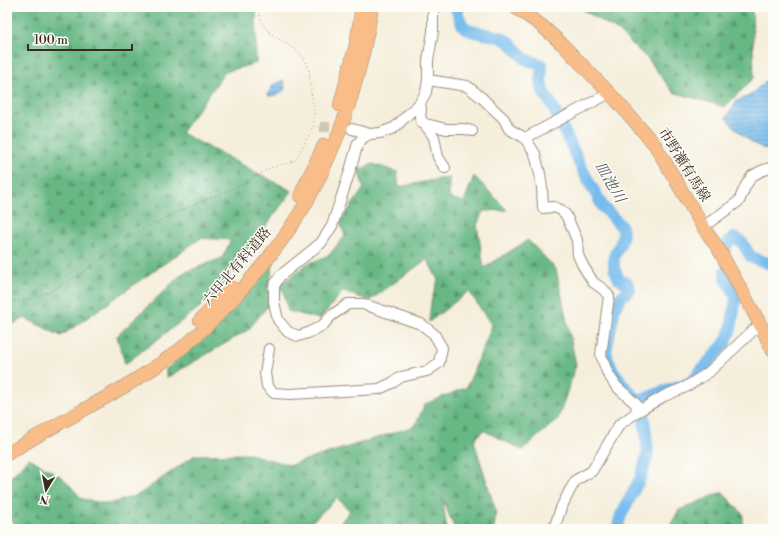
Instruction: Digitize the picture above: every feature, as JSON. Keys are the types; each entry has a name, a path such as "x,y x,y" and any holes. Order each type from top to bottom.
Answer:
{"main road":[{"name":"六甲北有料道路","path":"7,444 119,381 152,360 207,314 232,289 256,260 273,238 300,196 323,150 349,74 362,7"},
{"name":"六甲北有料道路","path":"7,454 129,385 172,355 223,311 260,268 282,240 301,211 322,173 356,84 364,53 372,7"},
{"name":"市野瀬有馬線","path":"515,7 542,26 561,43 610,93 655,145 703,227 718,248 760,324 773,351"}],"street":[{"path":"269,349 265,373 267,386 274,392 290,394 379,389 401,377 427,371 439,363 442,348 434,334 421,324 363,304 348,304 331,316 323,325 308,334 298,336 288,332 278,320 274,302 274,286 280,276 321,244 332,226 358,143 370,134 380,133 394,128 420,103 426,92 428,80 428,60 433,32 433,7"},
{"path":"428,80 467,86 504,118 509,129 525,138 535,154 542,188 543,208 554,208 561,210 566,214 577,240 578,255 582,264 593,282 604,290 609,296 602,355 607,372 616,386 641,409"},
{"path":"525,138 610,93"},
{"path":"420,103 420,118 422,123 434,137 438,157 445,168"},
{"path":"422,123 446,129 464,129 472,132"},
{"path":"352,129 370,134"},
{"path":"703,227 739,201 752,176 761,170 773,167"},
{"path":"554,529 561,508 576,480 592,471 619,425 641,409 664,396 686,387 709,372 760,324"}],"path":[{"path":"7,303 26,300 49,292 79,275 134,233 197,203 239,186 270,168 296,160 313,126 315,116 310,88 309,68 300,53 264,29 258,14 258,7"},
{"path":"313,126 320,126"}],"green space":[{"path":"7,7 256,7 256,63 225,72 181,133 292,191 213,297 125,364 117,336 183,273 222,258 231,240 201,238 61,336 25,318 7,327"},
{"path":"578,7 752,7 754,78 725,107 673,92 648,59 617,30"},
{"path":"373,164 397,172 399,187 449,177 449,198 464,202 474,176 507,210 483,211 477,225 484,268 528,240 556,269 576,365 558,419 522,450 483,430 474,441 496,512 494,529 455,529 442,498 447,529 335,529 350,511 337,498 304,529 22,529 7,518 7,481 29,458 63,478 82,499 108,504 138,495 195,455 250,454 290,465 415,426 425,404 467,387 492,326 469,291 429,322 431,302 438,280 427,259 369,301 343,291 320,319 288,311 283,288 248,330 166,378 166,369 207,336 274,261 267,292 278,287 305,265 329,255 345,236 340,222 364,188 358,170"},
{"path":"722,492 743,514 743,529 668,529 679,510"}],"water":[{"path":"773,73 773,152 758,146 747,139 726,118 737,101 751,95"},
{"path":"283,80 285,84 284,90 279,94 269,96 268,94 273,85"}],"waterway":[{"name":"皿池川","path":"455,7 465,28 471,31 500,37 510,43 525,59 542,65 541,80 543,92 552,105 583,171 603,207 622,227 623,234 620,245 614,256 614,268 619,279 627,283 629,290 621,297 615,307 606,351 612,369 625,387 639,401 643,409 648,453 640,479 621,515 617,529"},
{"path":"725,250 732,238 736,239 742,242 751,257 773,265"},
{"path":"639,401 691,382 725,343 731,329 736,297 726,278 725,271"}],"tunnel":[{"path":"320,127 348,128"}]}
